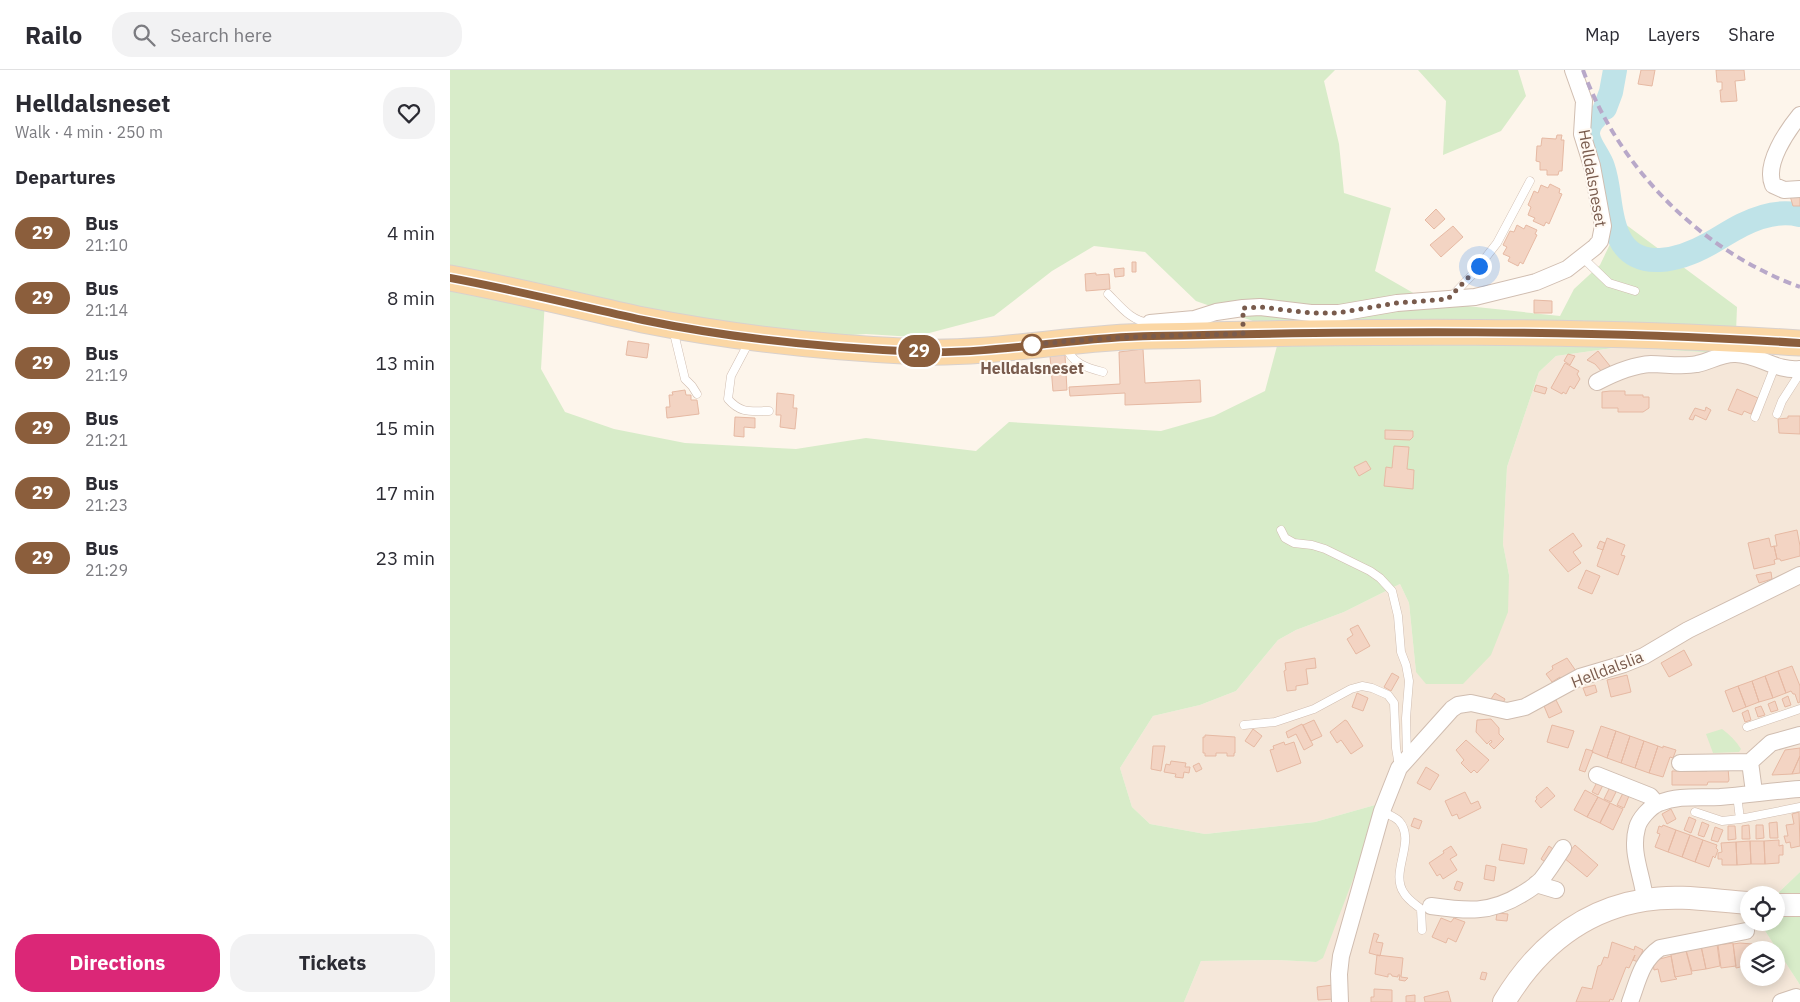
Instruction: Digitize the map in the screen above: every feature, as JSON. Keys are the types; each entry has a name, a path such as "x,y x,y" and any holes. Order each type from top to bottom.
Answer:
{"main road":[{"path":"450,278 516,290 646,320 752,338 924,352 1012,348 1065,341 1149,336 1243,334 1479,332 1648,335 1800,343"},
{"path":"1504,1002 1515,983 1539,954 1570,930 1609,910 1645,900 1676,898 1740,902"},
{"path":"1785,905 1800,905"}],"street":[{"name":"Helldalsneset","path":"1150,323 1194,319 1216,312 1243,308 1260,307 1311,313 1338,313 1397,303 1490,294 1536,282 1567,269 1583,258 1600,241 1603,226 1592,166 1582,134 1584,101 1573,70"},
{"path":"1800,114 1786,134 1770,170 1773,186 1784,190 1800,189"},
{"path":"1243,308 1243,334"},
{"path":"1597,382 1633,366 1698,364 1714,357 1734,354 1750,357 1774,366 1793,370 1800,369"},
{"name":"Helldalslia","path":"1340,1002 1339,974 1341,956 1382,811 1403,763 1446,715 1458,705 1471,703 1507,711 1524,707 1580,677 1639,658 1688,630 1800,575"},
{"path":"1680,763 1750,762 1771,743 1800,735"},
{"path":"1750,762 1754,792"},
{"path":"1597,775 1650,796 1657,804"},
{"path":"1645,900 1644,888 1638,873 1634,849 1637,827 1644,814 1657,804 1674,798 1800,789"},
{"path":"1431,906 1449,909 1488,909 1499,906 1536,884 1563,848"},
{"path":"1536,884 1556,890"},
{"path":"1630,1002 1650,955 1660,948 1746,931"}],"lane":[{"path":"1448,299 1472,275 1497,243 1530,181"},
{"path":"1583,258 1609,283 1635,291"},
{"path":"1108,294 1132,317 1142,322 1150,323"},
{"path":"672,324 685,380 697,394"},
{"path":"752,338 731,376 728,400 743,411 769,411"},
{"path":"1065,341 1069,355 1085,367 1103,372"},
{"path":"1755,418 1774,366"},
{"path":"1777,414 1782,401 1800,374"},
{"path":"1280,530 1285,538 1294,543 1325,549 1370,571 1392,591 1398,616 1400,652 1410,681 1403,763"},
{"name":"Helldalslia","path":"1244,725 1275,722 1314,709 1351,688 1362,686 1372,688 1388,695 1394,703 1396,748 1403,763"},
{"path":"1747,727 1800,710"},
{"path":"1737,795 1740,819"},
{"path":"1695,812 1722,821 1800,807"},
{"path":"1382,811 1399,821 1404,834 1398,876 1402,892 1421,909 1422,930"}],"shaded area":[{"path":"1620,347 1702,352 1800,368 1800,872 1785,886 1740,886 1740,931 1765,931 1772,941 1740,941 1740,986 1785,986 1785,962 1800,985 1800,1002 1184,1002 1201,961 1277,960 1316,962 1375,805 1315,822 1205,834 1150,824 1132,807 1120,768 1153,716 1200,705 1236,691 1278,640 1296,630 1344,612 1400,584 1409,603 1416,672 1509,575 1503,544 1507,467 1539,372 1556,356"}],"green space":[{"path":"450,70 1335,70 1324,81 1339,144 1344,193 1391,208 1375,271 1429,302 1560,316 1574,289 1600,265 1621,221 1737,307 1735,357 1702,352 1620,347 1556,356 1539,372 1507,467 1503,544 1509,575 1508,612 1491,655 1463,684 1426,684 1416,672 1409,603 1400,584 1344,612 1296,630 1278,640 1236,691 1200,705 1153,716 1120,768 1132,807 1150,824 1205,834 1315,822 1375,805 1373,827 1323,958 1316,962 1277,960 1201,961 1184,1002 450,1002","holes":["1094,246 1145,252 1196,301 1281,331 1265,391 1214,416 1161,431 1009,422 976,451 866,438 796,449 685,443 614,429 565,412 541,369 545,300 793,339 866,334 914,337 994,316 1052,271"]},
{"path":"1418,70 1518,70 1526,96 1501,131 1443,155 1446,101"},
{"path":"1722,729 1737,743 1741,749 1739,752 1713,753 1706,734"},
{"path":"1800,872 1800,985 1785,962 1785,941 1772,941 1765,931 1785,931 1785,886"}],"building":[{"path":"1641,70 1655,70 1652,86 1638,84"},
{"path":"1716,70 1744,70 1745,80 1735,81 1737,101 1721,102 1720,90 1722,90 1722,82 1717,82"},
{"path":"1557,135 1562,135 1561,140 1564,140 1562,171 1559,171 1558,175 1547,175 1547,170 1540,170 1540,162 1536,161 1537,146 1541,146 1542,138 1556,139"},
{"path":"1550,184 1560,189 1559,193 1562,194 1549,224 1546,222 1544,226 1533,221 1535,218 1528,215 1531,207 1528,205 1534,191 1538,193 1541,185 1548,188"},
{"path":"1800,192 1800,206 1793,206 1790,196"},
{"path":"1436,209 1445,219 1434,229 1425,220"},
{"path":"1517,225 1524,229 1526,225 1537,230 1535,234 1537,235 1523,264 1520,262 1518,266 1508,261 1510,257 1503,254 1507,247 1503,245 1510,231 1514,232"},
{"path":"1453,226 1463,237 1441,257 1430,245"},
{"path":"1132,262 1136,262 1136,272 1132,272"},
{"path":"1124,268 1124,276 1115,277 1114,269"},
{"path":"1096,273 1096,275 1109,274 1110,289 1086,291 1085,274"},
{"path":"1534,300 1552,301 1552,313 1534,313"},
{"path":"628,341 649,344 647,358 626,355"},
{"path":"1143,349 1145,383 1200,380 1201,402 1125,405 1125,393 1070,396 1069,387 1120,384 1119,352"},
{"path":"1598,351 1610,366 1602,372 1595,364 1587,360"},
{"path":"1568,354 1575,356 1570,365 1564,361"},
{"path":"1065,355 1067,390 1053,391 1050,356"},
{"path":"1565,363 1579,371 1577,374 1580,379 1574,389 1570,386 1566,394 1563,392 1562,394 1551,388"},
{"path":"1536,385 1547,388 1545,394 1534,391"},
{"path":"1737,389 1758,398 1751,414 1744,411 1742,415 1728,410"},
{"path":"685,390 686,395 691,395 691,400 697,400 699,414 667,418 666,407 670,407 669,395 673,395 672,392"},
{"path":"1625,391 1625,395 1649,397 1649,408 1643,412 1618,412 1618,408 1602,408 1602,392"},
{"path":"777,393 794,395 793,408 797,408 795,429 780,427 781,415 776,415"},
{"path":"1706,407 1711,410 1706,420 1695,415 1693,420 1689,419 1695,408 1705,411"},
{"path":"1788,416 1800,416 1800,434 1779,433 1778,419 1788,418"},
{"path":"735,417 755,418 755,428 744,427 744,437 734,436"},
{"path":"1385,430 1413,431 1413,437 1410,440 1385,439"},
{"path":"1394,446 1409,447 1407,469 1414,470 1413,489 1384,486 1386,467 1392,468"},
{"path":"1366,461 1371,469 1359,476 1354,467"},
{"path":"1797,530 1800,556 1781,561 1777,559 1774,546 1777,546 1775,535"},
{"path":"1573,533 1582,546 1573,552 1581,563 1568,572 1549,550"},
{"path":"1607,538 1625,545 1621,555 1625,556 1618,575 1597,566"},
{"path":"1769,538 1771,547 1774,546 1777,559 1774,560 1775,564 1754,569 1748,543"},
{"path":"1600,541 1605,543 1603,550 1597,548"},
{"path":"1586,570 1600,576 1592,594 1578,588"},
{"path":"1771,572 1772,579 1759,583 1756,575"},
{"path":"1358,625 1370,646 1356,654 1347,639 1353,635 1350,629"},
{"path":"1684,650 1692,665 1669,677 1661,663"},
{"path":"1315,658 1316,668 1306,669 1308,684 1296,686 1296,690 1287,691 1284,671 1286,670 1285,663"},
{"path":"1567,658 1576,671 1562,680 1560,677 1552,682 1546,674 1553,669 1552,666"},
{"path":"1792,666 1800,686 1800,702 1798,703 1795,694 1791,691 1786,693 1778,671"},
{"path":"1778,671 1786,693 1773,698 1765,676"},
{"path":"1392,673 1399,677 1391,691 1384,687"},
{"path":"1627,675 1631,692 1611,697 1607,680"},
{"path":"1765,676 1773,698 1759,702 1752,681"},
{"path":"1752,681 1759,702 1746,707 1738,686"},
{"path":"1595,685 1597,692 1586,696 1583,688"},
{"path":"1738,686 1746,707 1733,712 1725,691"},
{"path":"1357,693 1368,698 1363,711 1352,707"},
{"path":"1495,693 1505,699 1502,705 1491,699"},
{"path":"1788,696 1791,705 1785,707 1782,699"},
{"path":"1556,700 1562,712 1549,718 1544,706"},
{"path":"1775,701 1778,710 1771,712 1768,704"},
{"path":"1761,706 1765,715 1758,717 1755,708"},
{"path":"1748,710 1751,720 1745,722 1742,713"},
{"path":"1491,719 1499,728 1499,734 1504,739 1494,749 1489,744 1492,742 1491,740 1487,744 1476,732 1477,720"},
{"path":"1314,720 1322,736 1311,741 1303,725"},
{"path":"1345,720 1363,746 1351,754 1341,740 1337,743 1330,732"},
{"path":"1302,724 1313,745 1304,750 1296,734 1288,738 1286,732"},
{"path":"1552,725 1574,731 1568,748 1547,742"},
{"path":"1601,726 1616,731 1607,758 1592,752"},
{"path":"1253,729 1262,736 1254,747 1245,741"},
{"path":"1616,731 1630,736 1621,763 1607,758"},
{"path":"1205,735 1235,737 1234,756 1227,756 1227,753 1216,753 1216,756 1205,756 1205,753 1203,753 1203,737"},
{"path":"1630,736 1644,741 1635,768 1621,763"},
{"path":"1466,740 1489,760 1477,773 1474,770 1471,773 1461,763 1464,760 1456,750"},
{"path":"1644,741 1658,746 1649,773 1635,768"},
{"path":"1284,742 1285,745 1294,742 1301,763 1277,772 1270,750 1274,749 1273,746"},
{"path":"1153,746 1165,746 1161,771 1151,769"},
{"path":"1658,746 1676,750 1673,758 1670,757 1663,777 1649,773"},
{"path":"1800,748 1800,756 1792,774 1772,775 1785,750"},
{"path":"1586,749 1593,751 1585,772 1579,770"},
{"path":"1800,756 1800,773 1792,774"},
{"path":"1171,761 1186,763 1185,767 1190,767 1189,773 1184,772 1183,778 1175,777 1176,774 1164,772 1166,764 1170,765"},
{"path":"1199,763 1202,769 1196,772 1193,766"},
{"path":"1426,767 1439,775 1430,790 1417,783"},
{"path":"1707,768 1728,768 1728,782 1708,782 1707,785 1672,785 1672,771 1707,771"},
{"path":"1598,780 1604,783 1598,795 1592,792"},
{"path":"1547,787 1555,796 1541,808 1535,801 1536,797"},
{"path":"1610,787 1617,790 1611,802 1604,799"},
{"path":"1585,790 1598,797 1587,817 1574,810"},
{"path":"1465,792 1471,804 1478,801 1481,808 1459,819 1457,814 1452,816 1445,801"},
{"path":"1623,793 1629,796 1624,808 1617,805"},
{"path":"1598,797 1610,803 1600,823 1587,817"},
{"path":"1610,803 1623,809 1613,830 1600,823"},
{"path":"1671,809 1676,819 1667,824 1662,814"},
{"path":"1799,812 1800,846 1791,848 1790,842 1786,843 1784,836 1788,836 1786,825 1794,824 1792,814"},
{"path":"1689,817 1696,820 1691,833 1684,830"},
{"path":"1414,818 1422,821 1419,829 1411,826"},
{"path":"1702,822 1709,825 1704,837 1698,835"},
{"path":"1777,822 1778,838 1770,838 1769,823"},
{"path":"1663,825 1676,830 1668,852 1655,847 1660,834 1657,833 1659,826 1662,827"},
{"path":"1749,825 1750,839 1742,839 1742,826"},
{"path":"1756,825 1763,825 1764,838 1756,839"},
{"path":"1728,826 1735,826 1736,839 1728,840"},
{"path":"1715,827 1723,830 1718,842 1711,840"},
{"path":"1676,830 1690,835 1682,857 1668,852"},
{"path":"1690,835 1703,840 1695,862 1682,857"},
{"path":"1703,840 1717,845 1716,848 1718,850 1715,858 1713,856 1709,867 1695,862"},
{"path":"1779,840 1779,846 1783,845 1783,855 1779,855 1779,863 1765,864 1764,841"},
{"path":"1750,841 1751,864 1737,865 1736,842"},
{"path":"1750,841 1764,841 1765,864 1751,864"},
{"path":"1736,842 1737,865 1722,865 1722,859 1718,859 1718,853 1722,852 1721,843"},
{"path":"1502,844 1527,849 1524,864 1499,860"},
{"path":"1575,845 1598,865 1587,877 1564,858"},
{"path":"1451,846 1457,855 1450,859 1457,870 1443,879 1440,874 1437,876 1429,863"},
{"path":"1549,846 1556,851 1548,864 1541,859"},
{"path":"1486,865 1496,867 1494,881 1484,879"},
{"path":"1457,881 1463,883 1460,891 1454,889"},
{"path":"1497,913 1508,914 1507,921 1496,920"},
{"path":"1441,918 1451,922 1454,918 1465,922 1456,942 1448,938 1446,943 1432,937"},
{"path":"1374,933 1379,935 1376,942 1383,943 1380,956 1369,953"},
{"path":"1612,942 1634,950 1635,946 1643,950 1638,962 1633,960 1635,955 1629,968 1626,967 1613,1000 1610,999 1609,1002 1576,1002 1582,987 1592,989 1598,966 1601,965 1604,957 1608,958"},
{"path":"1733,943 1736,966 1721,968 1718,945"},
{"path":"1740,943 1740,967 1736,968 1733,944"},
{"path":"1717,944 1720,966 1706,969 1701,946"},
{"path":"1701,946 1706,969 1692,971 1686,950"},
{"path":"1686,951 1692,974 1675,977 1671,955"},
{"path":"1377,955 1403,958 1401,977 1408,978 1405,981 1399,980 1400,975 1398,977 1388,974 1388,977 1375,974"},
{"path":"1671,956 1677,979 1661,982 1658,969 1654,970 1653,963 1657,962 1656,960"},
{"path":"1482,972 1487,973 1485,980 1480,979"},
{"path":"1333,985 1334,999 1318,1000 1317,987"},
{"path":"1374,989 1392,990 1392,1002 1371,1002 1371,997 1374,997"},
{"path":"1448,991 1451,1002 1425,1002 1424,997"},
{"path":"1415,995 1415,1002 1406,1002 1406,996"}],"waterway":[{"path":"1605,108 1611,92 1615,70"},
{"path":"1596,117 1588,130 1588,136 1606,176 1615,229 1627,249 1636,256 1660,260 1673,258 1698,250 1756,219 1785,213 1800,215"}],"railway":[{"path":"1583,70 1599,106 1618,141 1641,173 1668,202 1697,229 1729,252 1764,271 1800,287"}],"bus line":[{"name":"29","path":"450,278 516,290 646,320 709,331 770,340 924,352 1012,348 1086,339 1149,336 1459,332 1685,336 1800,343"}],"place":[{"name":"Helldalsneset","path":"1032,345"}],"route":[{"path":"1032,345 1030,345 1086,339 1243,334 1243,308 1260,307 1311,313 1338,313 1397,303 1448,299 1479,266"}]}
